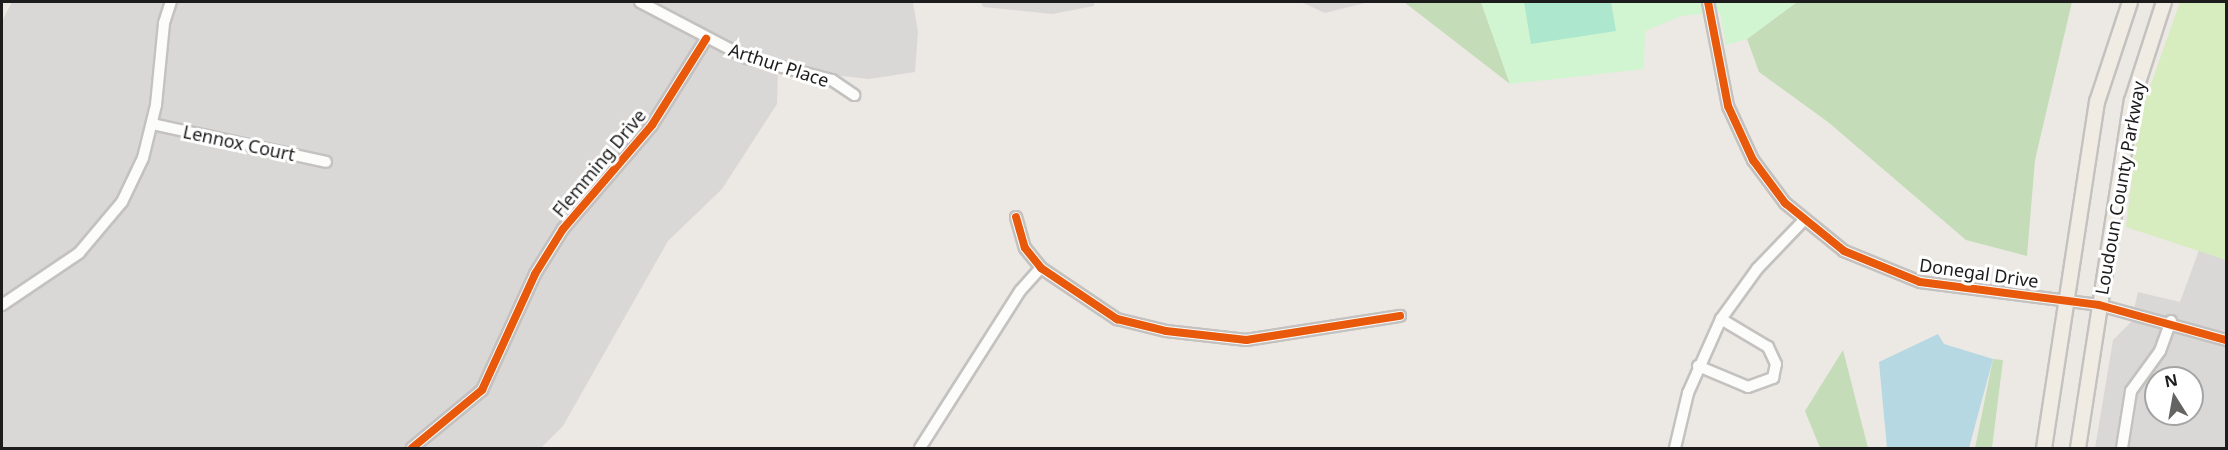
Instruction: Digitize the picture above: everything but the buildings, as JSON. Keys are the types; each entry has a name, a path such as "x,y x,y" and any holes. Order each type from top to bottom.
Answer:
{"main road":[{"name":"Loudoun County Parkway","path":"2044,448 2097,102 2130,2"},
{"name":"Loudoun County Parkway","path":"2078,448 2098,305 2132,101 2164,2"}],"street":[{"path":"2,305 79,253 104,229 143,158 152,124 171,2"},
{"name":"Arthur Place","path":"640,2 706,39 747,58 832,80 854,95"},
{"name":"Donegal Drive","path":"1708,2 1720,77 1741,137 1768,183 1803,221 1844,251 1893,274 1948,287 2098,305 2171,321 2226,340"},
{"name":"Flemming Drive","path":"412,448 482,390 535,274 563,229 652,125 706,39"},
{"name":"Lennox Court","path":"152,124 327,162"},
{"path":"1016,217 1025,248 1041,268 1117,319 1167,331 1246,340 1400,316"},
{"path":"1675,448 1698,366 1721,319 1757,269 1803,221"},
{"path":"920,448 1020,291 1041,268"},
{"path":"1698,366 1748,387 1773,378 1776,364 1768,347 1721,319"},
{"path":"2122,448 2131,391 2160,351 2171,321"}],"shaded area":[{"path":"12,2 913,2 918,32 915,72 869,79 778,69 777,104 722,189 668,241 563,426 541,448 2,448 2,21"},
{"path":"981,2 1094,2 1094,6 1052,14 983,7"},
{"path":"1301,2 1369,2 1325,13"},
{"path":"2199,250 2226,260 2226,448 2095,448 2113,340 2131,322 2138,292 2180,302"}],"green space":[{"path":"1404,2 1481,2 1510,84"},
{"path":"1481,2 1797,2 1747,39 1726,45 1720,12 1681,16 1645,31 1644,69 1510,84"},
{"path":"1524,2 1611,2 1616,31 1531,44"},
{"path":"1797,2 2072,2 2035,160 2027,256 1966,240 1828,122 1759,72 1747,39"},
{"path":"2180,2 2226,2 2226,260 2126,227 2139,118"},
{"path":"1843,350 1868,448 1820,448 1805,411"},
{"path":"1993,359 2003,360 1992,448 1975,448"}],"water":[{"path":"1938,334 1944,344 1993,359 1969,448 1887,448 1879,362"}],"cycle path":[{"path":"1708,2 1728,106 1753,160 1785,203 1844,251 1920,282 2099,305 2226,340"},
{"path":"412,448 482,390 535,274 563,229 652,125 706,39"},
{"path":"1016,217 1025,248 1041,268 1117,319 1166,331 1246,340 1400,316"}]}
